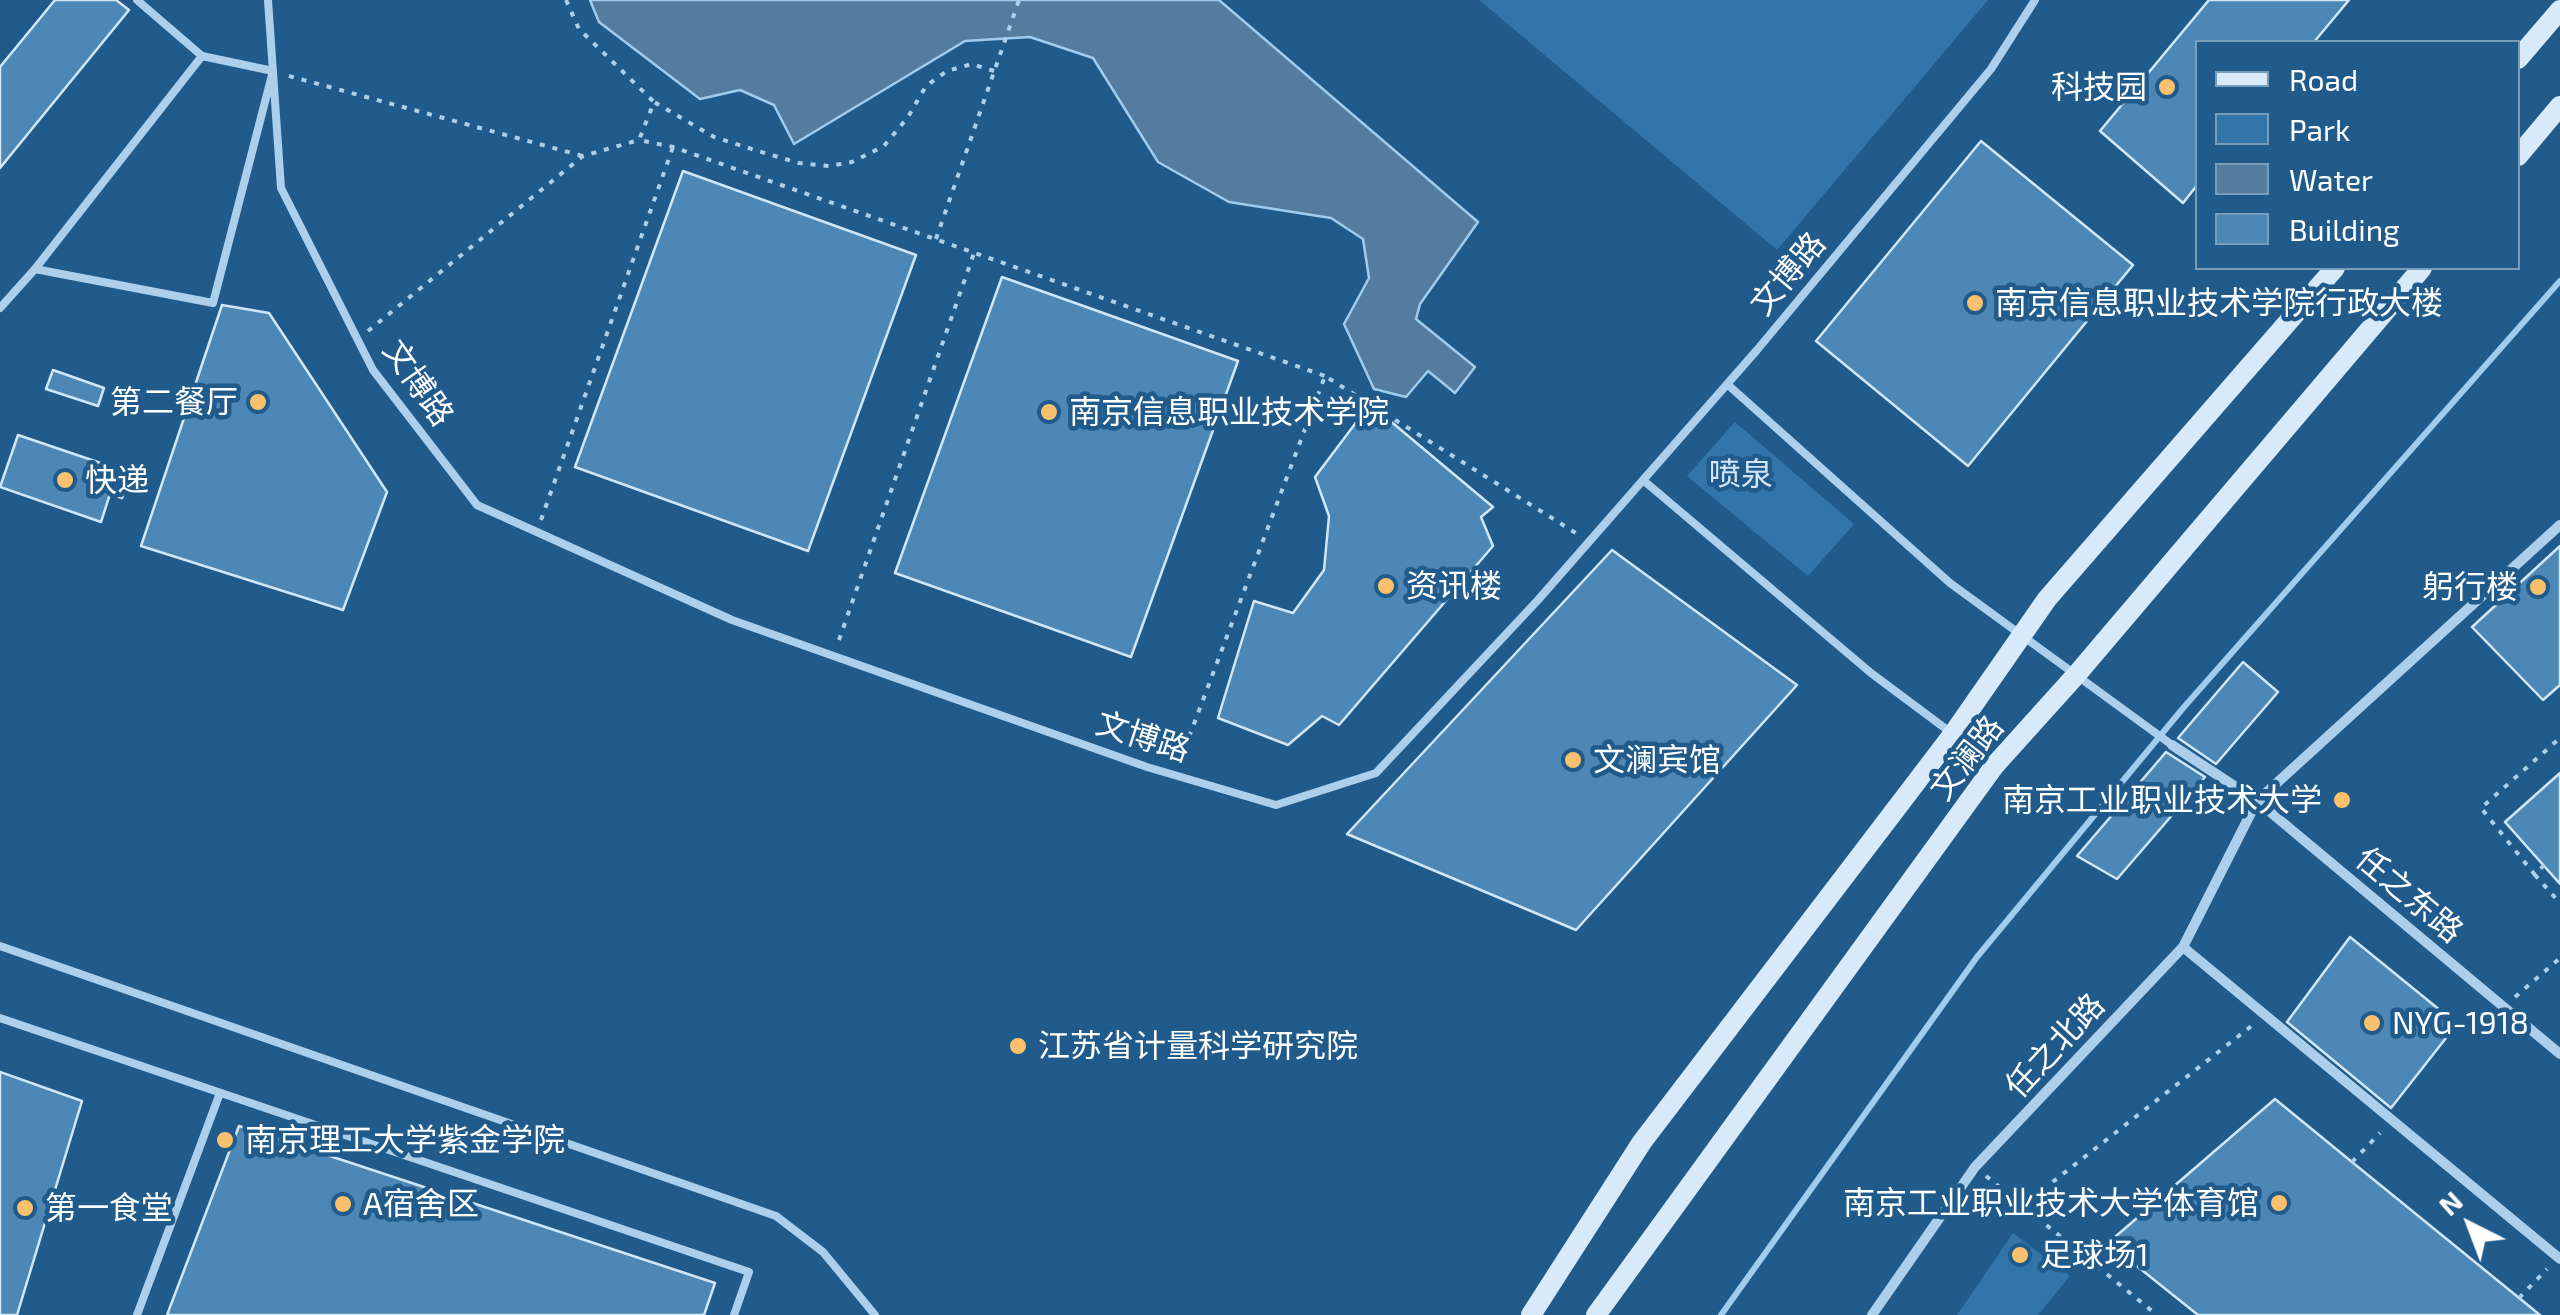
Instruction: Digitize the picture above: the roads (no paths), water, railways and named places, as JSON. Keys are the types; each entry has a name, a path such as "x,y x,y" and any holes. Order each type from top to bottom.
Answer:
{"main road":[{"path":"2520,56 2560,10"},
{"path":"2520,154 2560,106"},
{"name":"文澜路","path":"1530,1315 1642,1142 1953,734 2046,599 2334,270"},
{"name":"文澜路","path":"1596,1315 1994,765 2077,674 2420,270"}],"street":[{"path":"2257,801 2560,525"},
{"name":"任之东路","path":"2172,745 2257,801 2560,1054"},
{"name":"任之北路","path":"1872,1315 1975,1167 2183,947 2257,801"},
{"path":"2183,947 2559,1258"}],"lane":[{"path":"35,269 213,303 272,71 202,56 138,0"},
{"name":"文博路","path":"268,0 281,188 373,370 478,505 732,620 1175,775 1276,805 1376,773 1590,542 1727,384 1991,69 2035,0"},
{"path":"0,308 202,56"},
{"path":"1727,384 1950,583 2172,745"},
{"path":"1644,480 1871,673 1994,765"},
{"path":"0,946 776,1216 823,1252 875,1315"},
{"path":"0,1018 749,1272 734,1315"},
{"path":"137,1315 220,1093"}],"water":[{"path":"590,0 1219,0 1478,222 1420,304 1416,319 1475,367 1455,393 1428,371 1406,397 1374,389 1344,324 1369,278 1363,239 1331,218 1229,202 1158,162 1093,58 1030,37 965,41 794,144 774,105 740,90 700,99 599,22"}],"waterway":[{"path":"1721,1315 1977,957 2184,707 2560,281"}],"place":[{"name":"科技园","path":"2167,87"},
{"name":"南京信息职业技术学院行政大楼","path":"1975,303"},
{"name":"第二餐厅","path":"258,402"},
{"name":"南京信息职业技术学院","path":"1049,412"},
{"name":"快递","path":"65,480"},
{"name":"资讯楼","path":"1386,586"},
{"name":"躬行楼","path":"2538,587"},
{"name":"文澜宾馆","path":"1573,760"},
{"name":"南京工业职业技术大学","path":"2342,800"},
{"name":"NYG-1918","path":"2372,1023"},
{"name":"江苏省计量科学研究院","path":"1018,1046"},
{"name":"南京理工大学紫金学院","path":"225,1140"},
{"name":"南京工业职业技术大学体育馆","path":"2279,1203"},
{"name":"A宿舍区","path":"343,1204"},
{"name":"第一食堂","path":"25,1208"},
{"name":"足球场1","path":"2020,1255"}],"park label":[{"name":"喷泉","path":"1741,474"}]}
